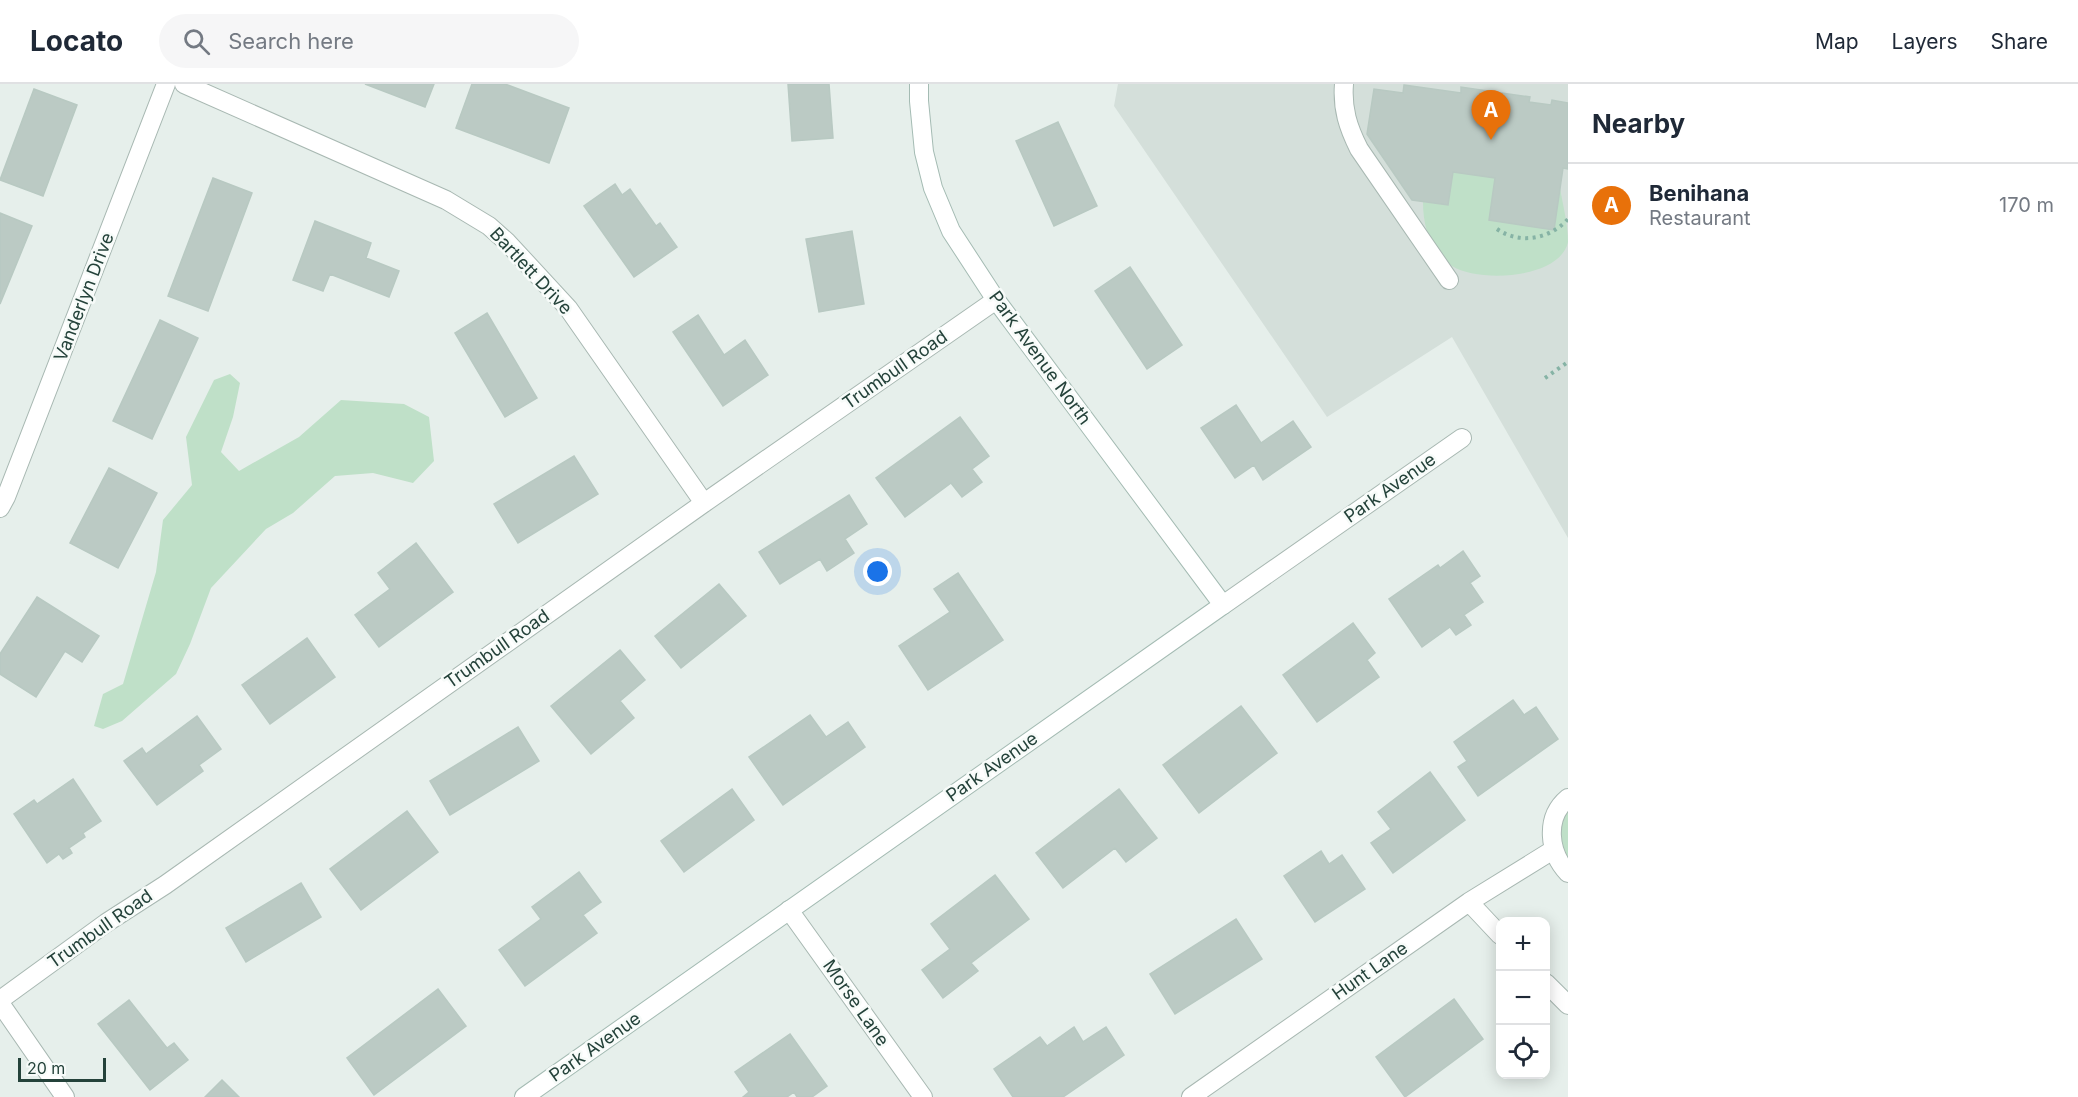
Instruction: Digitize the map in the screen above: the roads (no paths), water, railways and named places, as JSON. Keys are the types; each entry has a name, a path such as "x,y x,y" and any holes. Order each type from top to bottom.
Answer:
{"street":[{"name":"Vanderlyn Drive","path":"0,508 166,84"},
{"name":"Bartlett Drive","path":"184,84 446,200 489,226 507,242 568,308 704,503"},
{"name":"Park Avenue North","path":"919,84 924,152 933,188 951,231 996,300 1223,605"},
{"path":"1344,84 1344,110 1349,131 1449,280"},
{"name":"Trumbull Road","path":"0,1002 704,503 996,300"},
{"name":"Park Avenue","path":"524,1097 1462,438"},
{"path":"1568,798 1555,816 1551,833 1553,850 1560,865 1568,873"},
{"name":"Hunt Lane","path":"1191,1097 1469,902 1553,850"},
{"path":"1469,902 1496,932"},
{"name":"Morse Lane","path":"789,909 923,1097"},
{"path":"1550,988 1568,1005"},
{"path":"0,1002 65,1097"}],"place":[{"name":"Benihana","path":"1491,140"}]}
